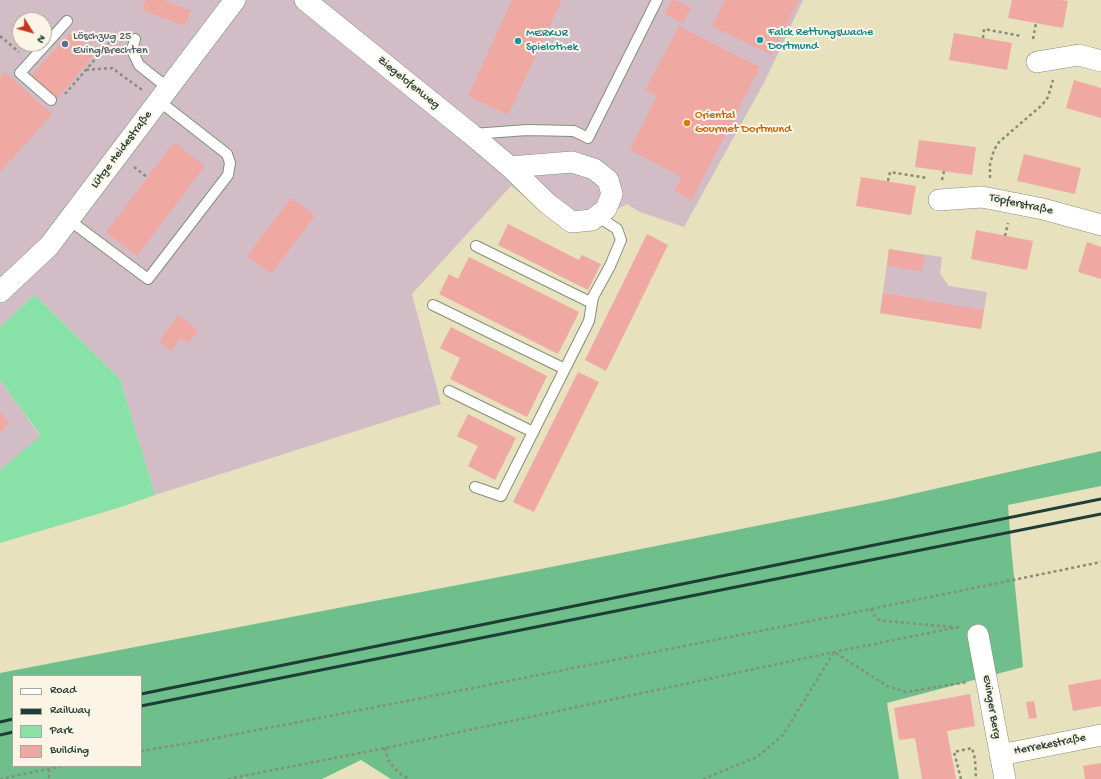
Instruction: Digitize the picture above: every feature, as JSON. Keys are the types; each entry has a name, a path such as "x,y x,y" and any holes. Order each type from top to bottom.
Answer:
{"street":[{"name":"Lütge Heidestraße","path":"0,292 49,246 158,94 235,0"},
{"name":"Ziegelofenweg","path":"305,0 471,134 510,167 548,204 572,222 592,220 597,216"},
{"path":"1037,62 1079,55 1101,61"},
{"path":"510,167 572,162 594,169 608,180 612,194 606,209 597,216"},
{"name":"Töpferstraße","path":"940,190 1043,209 1101,225"},
{"name":"Evinger Berg","path":"978,634 1005,779"},
{"name":"Herrekestraße","path":"1000,755 1101,735"}],"lane":[{"path":"471,134 527,130 574,131 588,138 657,0"},
{"path":"51,100 20,73 67,21"},
{"path":"69,220 148,279 228,175 230,163 227,154 158,94 139,65 132,50 135,39"},
{"path":"475,487 501,496 589,321 592,303 621,240 617,229 597,216"},
{"path":"476,246 592,303"},
{"path":"433,305 565,369"},
{"path":"449,391 533,432"}],"path":[{"path":"1033,39 1036,23"},
{"path":"983,38 984,29 1021,36"},
{"path":"51,100 55,104 117,34"},
{"path":"0,36 30,62"},
{"path":"989,199 990,164 994,150 999,142 1042,105 1048,97 1060,58"},
{"path":"85,70 112,68 158,94"},
{"path":"133,167 148,178"},
{"path":"940,190 944,171"},
{"path":"888,182 890,172 927,178"},
{"path":"142,751 201,741 871,609 1101,562"},
{"path":"228,779 385,748 834,652 959,627 885,621 877,619 871,609"},
{"path":"834,652 887,686 906,692 986,678"},
{"path":"703,779 757,757 783,735 834,652"},
{"path":"385,748 388,760 399,773 409,779"},
{"path":"961,779 954,752 972,748 975,759 976,779"},
{"path":"0,779 58,767"},
{"path":"49,769 49,779"}],"shaded area":[{"path":"0,0 803,0 765,81 684,227 640,212 627,204 572,234 511,186 412,294 441,404 155,495 120,379 35,295 0,327"},
{"path":"889,249 942,257 940,274 949,286 987,292 981,329 880,313"},
{"path":"0,380 41,437 0,470"}],"green space":[{"path":"35,295 120,379 155,495 121,507 0,543 0,470 41,436 0,380 0,327"},
{"path":"1101,451 1101,486 1008,505 1023,667 887,703 899,779 391,779 361,760 322,779 0,779 0,673 541,569 886,500"}],"building":[{"path":"146,0 163,0 191,11 185,26 142,10"},
{"name":"MERKUR Spielothek","path":"512,0 562,0 508,115 468,96"},
{"path":"672,0 691,8 683,23 665,14"},
{"name":"Falck Rettungswache Dortmund","path":"725,0 799,0 771,55 712,26"},
{"path":"1012,0 1068,1 1063,28 1008,18"},
{"name":"Oriental Gourmet Dortmund","path":"679,26 760,67 692,200 674,191 682,177 630,150 657,96 645,90"},
{"path":"70,33 95,54 56,100 30,77"},
{"path":"954,33 1012,43 1007,70 949,60"},
{"path":"5,72 52,114 0,172 0,77"},
{"path":"1074,80 1101,88 1101,118 1066,108"},
{"path":"919,140 976,147 972,175 915,167"},
{"path":"174,142 205,166 137,256 106,232"},
{"path":"1024,154 1081,168 1075,194 1017,181"},
{"path":"861,177 916,186 911,215 856,206"},
{"path":"291,198 315,216 271,274 247,256"},
{"path":"508,224 579,260 582,255 601,264 588,290 498,245"},
{"path":"976,230 1033,241 1027,270 971,259"},
{"path":"647,234 668,245 606,371 585,360"},
{"path":"1087,242 1101,247 1101,279 1078,272"},
{"path":"889,249 924,255 922,271 887,266"},
{"path":"469,257 579,312 558,354 439,294 449,274 458,279"},
{"path":"883,293 984,310 981,329 880,313"},
{"path":"178,315 198,331 188,343 181,338 171,351 159,341"},
{"path":"451,327 547,376 527,417 450,379 460,358 440,348"},
{"path":"578,372 599,382 534,512 513,502"},
{"path":"0,412 10,423 0,432"},
{"path":"468,414 516,438 495,480 468,466 478,446 457,436"},
{"path":"1101,679 1101,706 1073,711 1068,685"},
{"path":"970,694 975,726 947,731 956,779 922,779 915,738 899,740 894,708"},
{"path":"1034,701 1037,718 1029,719 1026,702"},
{"path":"1101,763 1101,779 1085,779 1083,766"}],"railway":[{"path":"142,694 1101,499"},
{"path":"142,706 1101,514"},
{"path":"0,722 12,719"},
{"path":"0,735 12,732"}],"place":[{"name":"Falck Rettungswache Dortmund","path":"760,40"},
{"name":"MERKUR Spielothek","path":"518,41"},
{"name":"Löschzug 25 Eving/Brechten","path":"65,44"},
{"name":"Oriental Gourmet Dortmund","path":"687,123"}]}
